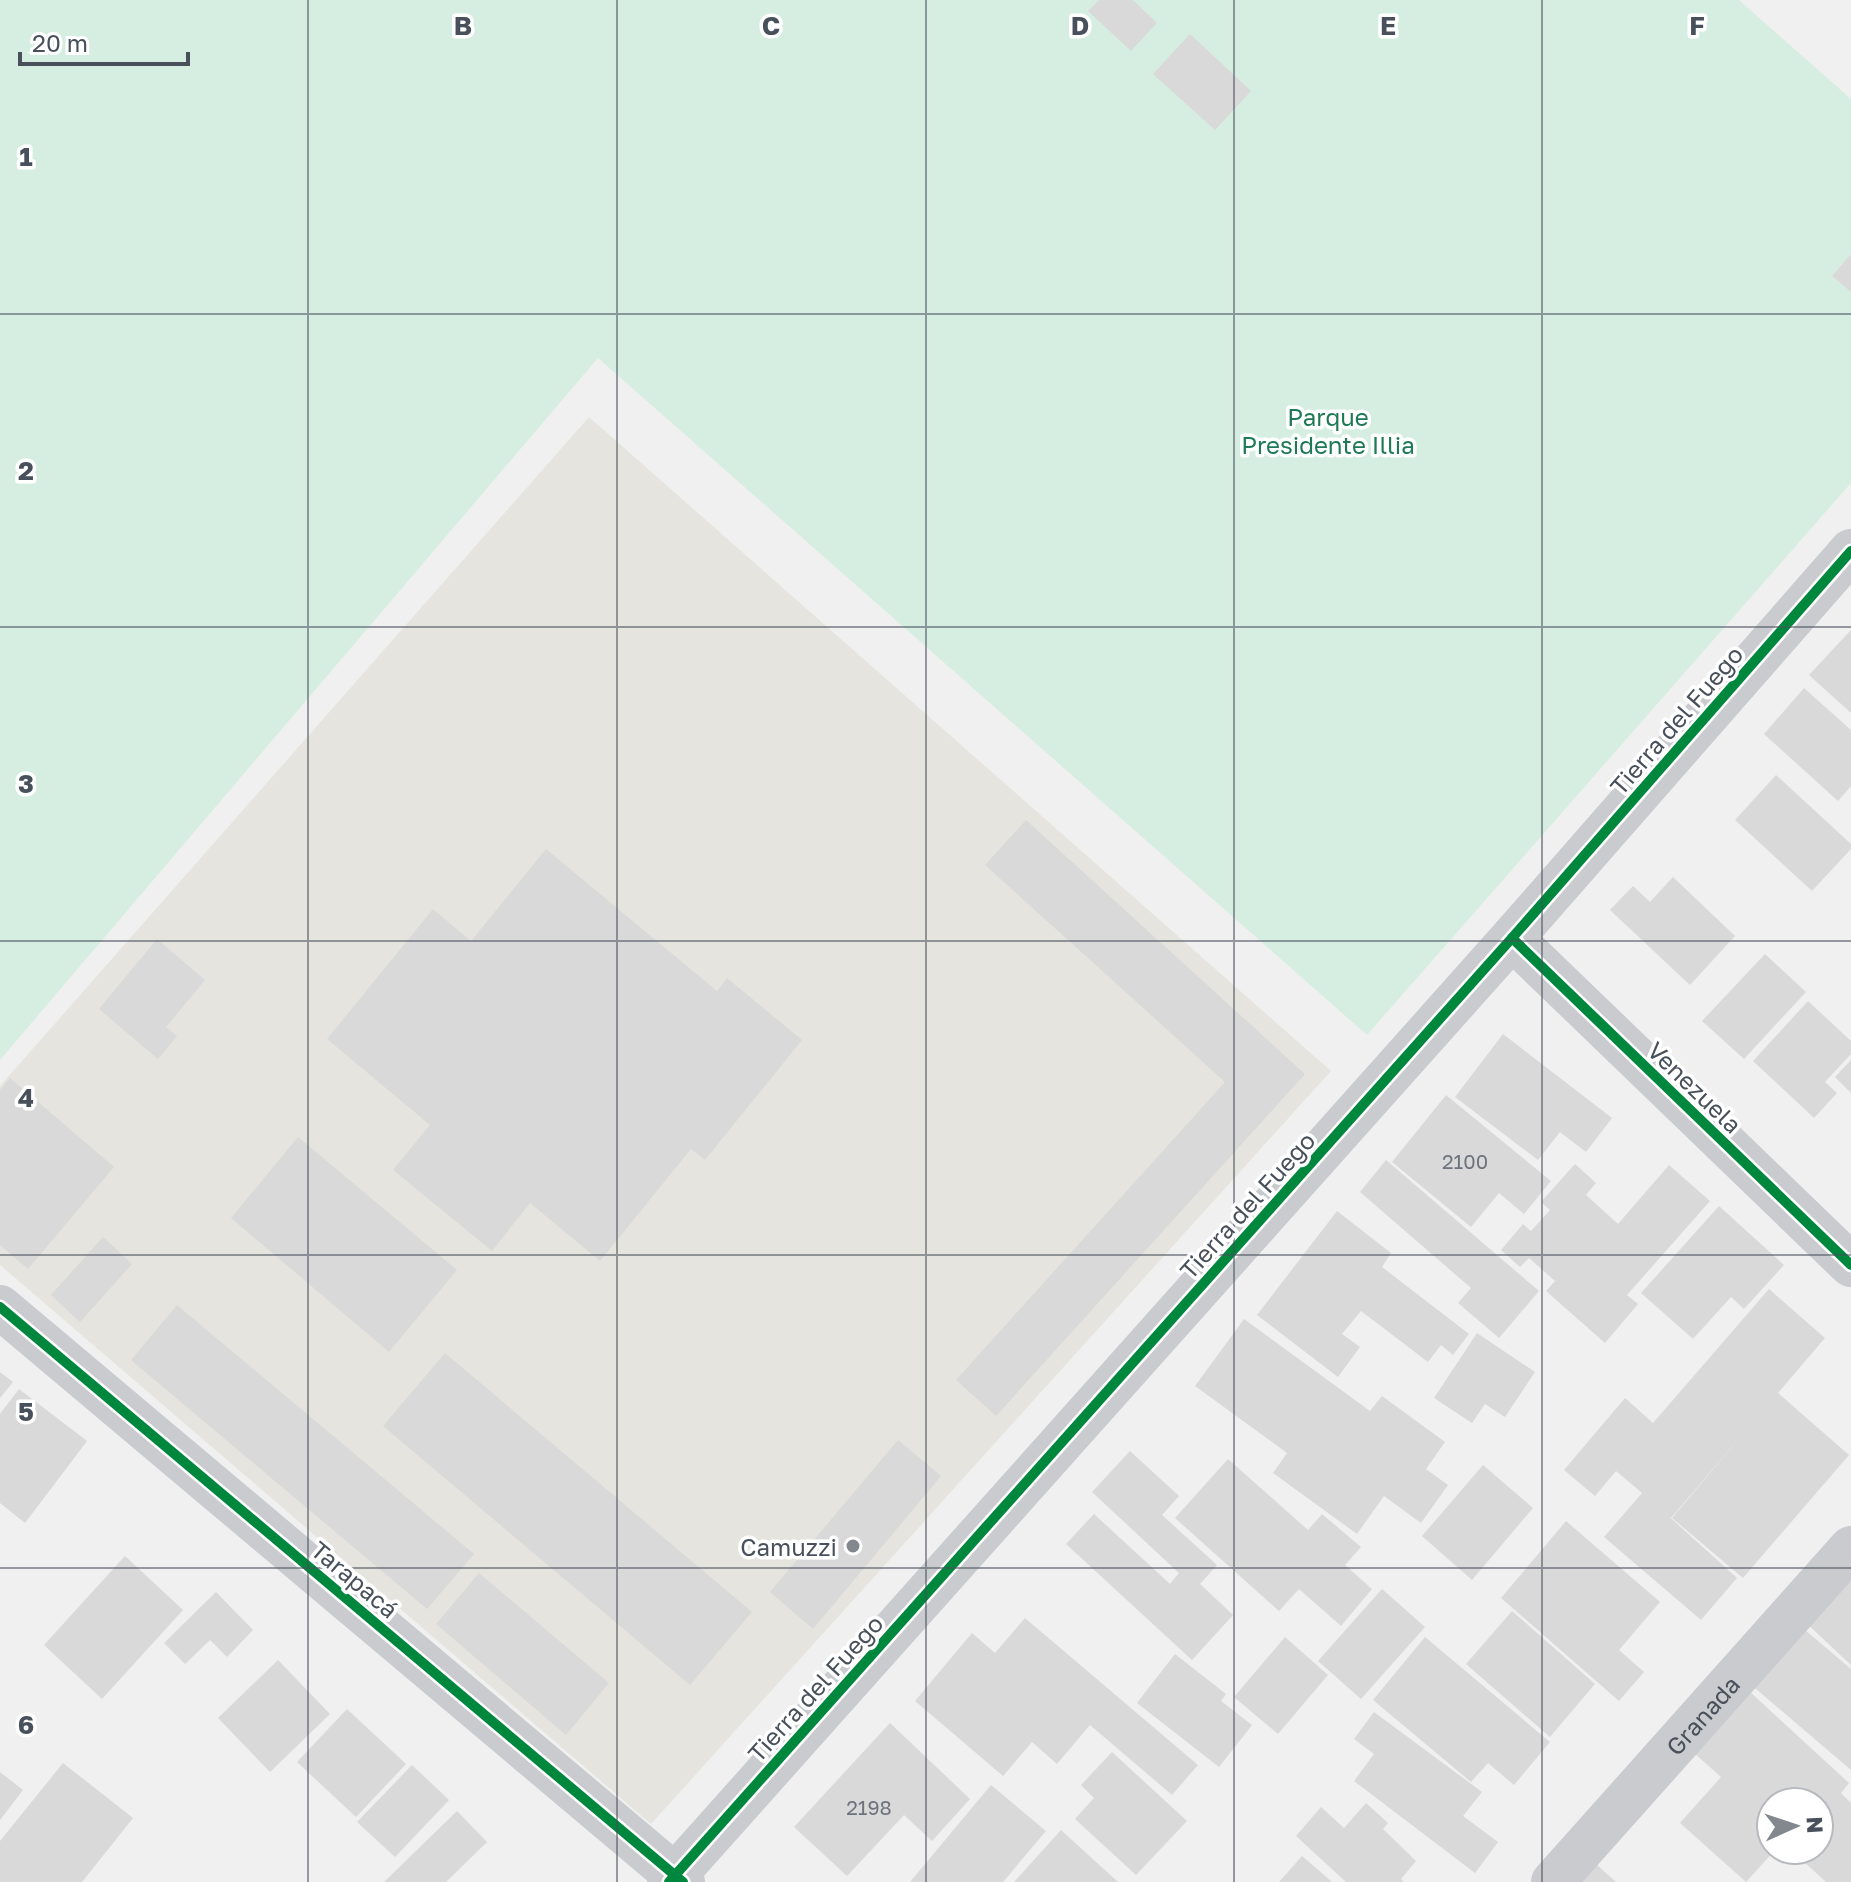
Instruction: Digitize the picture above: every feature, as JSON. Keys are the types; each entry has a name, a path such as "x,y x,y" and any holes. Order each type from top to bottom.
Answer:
{"street":[{"name":"Tierra del Fuego","path":"676,1880 1851,551"},
{"name":"Venezuela","path":"1512,938 1851,1265"},
{"name":"Tarapacá","path":"0,1307 676,1880"},
{"name":"Granada","path":"1553,1882 1851,1548"}],"shaded area":[{"path":"589,417 1331,1071 651,1824 0,1265 0,1086"}],"green space":[{"name":"Parque Presidente Illia","path":"0,0 1739,0 1851,99 1851,483 1367,1035 598,358 0,1060"}],"building":[{"path":"1099,0 1133,0 1157,23 1131,51 1088,11"},
{"path":"1190,34 1251,91 1215,130 1153,74"},
{"path":"1851,254 1851,292 1832,276"},
{"path":"1851,630 1851,713 1809,675"},
{"path":"1804,688 1851,730 1851,786 1838,801 1764,734"},
{"path":"1776,775 1851,844 1851,849 1812,891 1735,820"},
{"path":"1026,820 1305,1074 996,1416 956,1380 1225,1082 985,865"},
{"path":"546,849 717,991 727,978 802,1040 705,1160 691,1149 600,1261 530,1203 492,1251 393,1170 430,1125 327,1039 433,909 471,941"},
{"path":"1673,877 1735,936 1690,985 1610,910 1633,886 1650,902"},
{"path":"157,939 205,980 166,1027 177,1036 158,1059 99,1009"},
{"path":"1765,954 1806,992 1744,1059 1702,1021"},
{"path":"1808,1001 1851,1041 1851,1054 1825,1082 1837,1093 1814,1118 1753,1061"},
{"path":"1503,1034 1612,1118 1586,1152 1560,1132 1538,1160 1455,1097"},
{"path":"1851,1060 1851,1093 1835,1077"},
{"path":"10,1078 114,1167 28,1269 0,1245 0,1090"},
{"path":"1446,1095 1551,1181 1524,1214 1499,1193 1471,1227 1392,1162"},
{"path":"298,1137 457,1270 389,1352 231,1218"},
{"path":"1386,1160 1539,1291 1499,1338 1458,1303 1471,1288 1360,1192"},
{"path":"1575,1164 1596,1183 1586,1195 1618,1224 1669,1165 1710,1201 1627,1295 1638,1304 1605,1343 1546,1291 1555,1281 1529,1258 1520,1267 1501,1250 1523,1224 1531,1231 1550,1210 1541,1202"},
{"path":"1719,1206 1784,1265 1744,1309 1731,1297 1693,1339 1641,1293"},
{"path":"1337,1211 1391,1253 1382,1267 1469,1334 1453,1355 1441,1345 1428,1362 1361,1311 1342,1334 1360,1347 1338,1377 1257,1315"},
{"path":"103,1237 132,1264 80,1322 51,1295"},
{"path":"1769,1289 1825,1338 1778,1393 1849,1455 1743,1578 1672,1518 1747,1429 1671,1518 1663,1511 1737,1578 1701,1620 1604,1537 1642,1493 1616,1471 1595,1496 1564,1470 1625,1398 1653,1423"},
{"path":"177,1305 474,1554 427,1609 131,1360"},
{"path":"1244,1319 1370,1411 1382,1396 1445,1442 1426,1469 1448,1485 1421,1523 1384,1496 1357,1534 1273,1473 1287,1453 1195,1386"},
{"path":"1477,1333 1535,1372 1505,1417 1485,1404 1472,1423 1434,1398"},
{"path":"445,1353 752,1612 690,1685 383,1426"},
{"path":"0,1372 13,1382 0,1398"},
{"path":"19,1389 87,1441 25,1523 0,1503 0,1414"},
{"path":"898,1440 941,1476 813,1629 770,1592"},
{"path":"1130,1451 1179,1496 1162,1515 1217,1565 1200,1584 1233,1615 1192,1660 1066,1544 1094,1514 1170,1584 1179,1573 1092,1492"},
{"path":"1228,1459 1308,1530 1322,1514 1361,1547 1345,1565 1372,1589 1341,1626 1299,1589 1279,1611 1175,1518"},
{"path":"1483,1465 1533,1508 1472,1580 1422,1536"},
{"path":"1566,1521 1660,1602 1619,1650 1644,1672 1619,1701 1501,1598"},
{"path":"125,1556 183,1610 102,1699 44,1645"},
{"path":"479,1573 609,1683 566,1735 436,1624"},
{"path":"1851,1575 1851,1665 1803,1620"},
{"path":"1382,1589 1425,1627 1361,1699 1318,1661"},
{"path":"216,1592 253,1630 227,1657 210,1640 185,1664 164,1643"},
{"path":"1512,1611 1595,1684 1550,1737 1466,1664"},
{"path":"1025,1618 1198,1765 1172,1795 1090,1725 1057,1764 1032,1742 1003,1776 915,1701 972,1633 995,1653"},
{"path":"1798,1624 1851,1669 1851,1770 1749,1683"},
{"path":"1285,1637 1328,1675 1278,1734 1234,1697"},
{"path":"1425,1637 1550,1742 1514,1785 1488,1763 1471,1782 1373,1700"},
{"path":"1175,1654 1226,1694 1221,1701 1252,1725 1219,1767 1137,1703"},
{"path":"278,1660 330,1714 270,1772 218,1718"},
{"path":"1749,1691 1849,1783 1841,1793 1851,1803 1851,1882 1826,1882 1808,1866 1835,1866 1835,1786 1755,1786 1755,1866 1760,1866 1746,1882 1680,1823 1721,1777 1693,1752"},
{"path":"347,1709 406,1764 356,1817 297,1762"},
{"path":"1374,1712 1482,1792 1463,1816 1498,1842 1475,1873 1354,1781 1374,1754 1354,1739"},
{"path":"890,1723 970,1799 932,1841 904,1815 847,1876 794,1827"},
{"path":"1112,1752 1187,1821 1136,1875 1075,1819 1094,1798 1081,1785"},
{"path":"63,1763 133,1818 82,1882 0,1882 0,1841"},
{"path":"412,1765 449,1800 395,1857 357,1822"},
{"path":"0,1772 23,1790 0,1820"},
{"path":"991,1785 1046,1831 1003,1882 910,1882"},
{"path":"1366,1803 1388,1823 1383,1829 1416,1861 1401,1879 1404,1882 1346,1882 1296,1836 1321,1807 1344,1828"},
{"path":"457,1811 487,1842 446,1882 384,1882"},
{"path":"1061,1830 1118,1882 1014,1882"},
{"path":"1302,1856 1332,1882 1279,1882"},
{"path":"1597,1865 1616,1882 1581,1882"}],"cycle path":[{"path":"669,1882 1512,938 1851,551"},
{"path":"1512,938 1851,1265"},
{"path":"0,1307 683,1882"}],"place":[{"name":"Camuzzi","path":"853,1546"}]}
